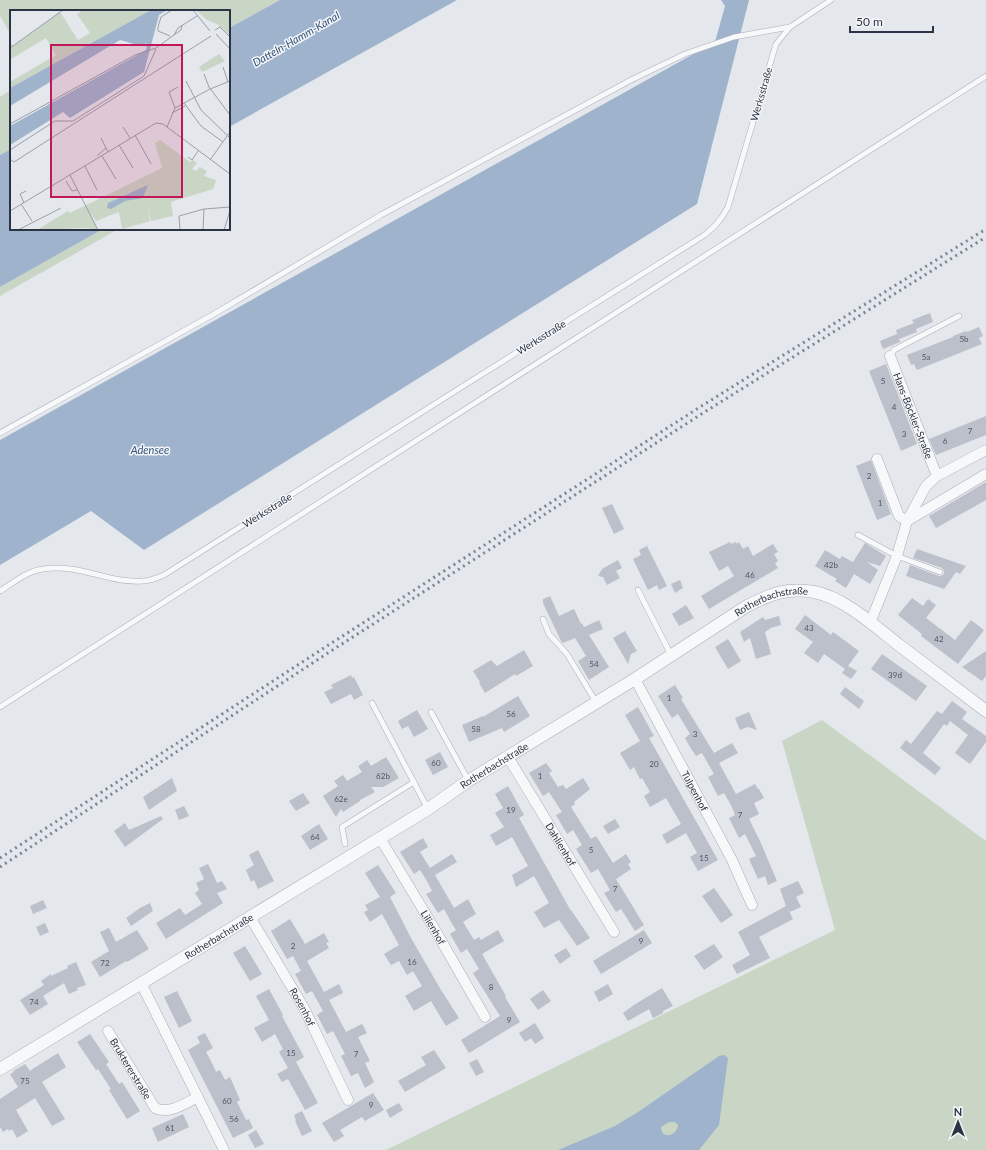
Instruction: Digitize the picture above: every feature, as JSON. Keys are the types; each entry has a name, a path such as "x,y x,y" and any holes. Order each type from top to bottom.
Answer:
{"street":[{"name":"Hans-Böckler-Straße","path":"890,356 937,476"},
{"path":"870,623 898,556 907,521 926,486 937,476 986,450"},
{"path":"877,459 899,516 907,521"},
{"path":"907,521 986,474"},
{"name":"Rotherbachstraße","path":"0,1070 428,809 468,781 636,679 747,606 764,597 776,593 802,591 814,592 841,602 986,711"},
{"name":"Tulpenhof","path":"636,679 732,860 752,905"},
{"name":"Dahlienhof","path":"508,757 614,932"},
{"name":"Lilienhof","path":"380,838 486,1017"},
{"name":"Rosenhof","path":"250,917 304,1008 348,1100"},
{"path":"141,983 224,1150"},
{"name":"Bruktererstraße","path":"108,1031 156,1108 165,1111 171,1110 198,1097"}],"lane":[{"path":"0,433 214,314 381,215 631,80 685,54 734,37 790,27 831,0"},
{"name":"Werksstraße","path":"0,591 26,575 42,569 58,567 76,569 132,581 144,581 164,575 703,236 714,228 728,207 776,44 790,27"},
{"path":"0,707 986,76"},
{"path":"890,356 894,350 959,316"},
{"path":"858,535 898,556 940,572"},
{"path":"638,590 671,655"},
{"path":"543,618 549,634 567,654 597,703"},
{"path":"372,703 428,809"},
{"path":"431,712 468,781"},
{"path":"345,844 342,827 414,782"}],"green space":[{"path":"0,0 280,0 230,27 230,10 10,10 10,33 0,16"},
{"path":"10,91 10,150 0,155 0,97"},
{"path":"101,230 115,230 0,296 0,287"},
{"path":"822,720 986,841 986,1150 386,1150 835,930 782,741"}],"water":[{"name":"Datteln-Hamm-Kanal","path":"280,0 457,0 230,126 230,27"},
{"name":"Adensee","path":"721,0 749,0 697,204 144,550 91,511 0,565 0,440 715,42 725,6"},
{"path":"10,150 10,230 101,230 0,287 0,155"},
{"path":"724,1055 728,1058 719,1125 699,1150 558,1150 615,1126 638,1112 719,1056","holes":["669,1122 675,1122 678,1125 675,1132 669,1135 664,1134 661,1127"]}],"building":[{"path":"930,313 933,322 916,329 917,332 899,339 900,342 883,349 880,341 897,334 896,330 914,323 912,320"},
{"path":"979,327 983,336 979,338 982,344 917,370 914,364 911,365 907,355"},
{"path":"886,364 917,444 901,451 869,371"},
{"path":"986,416 986,435 936,455 929,439"},
{"path":"871,460 891,514 877,520 856,466"},
{"path":"986,482 986,500 936,528 929,516"},
{"path":"612,504 624,529 614,534 602,508"},
{"path":"730,542 731,544 736,542 737,544 739,542 743,549 748,546 753,556 773,544 778,552 774,554 778,561 775,563 778,568 709,609 701,596 734,576 728,566 719,571 709,552"},
{"path":"865,543 886,556 880,566 867,562 878,570 870,584 854,574 846,588 835,581 837,579 815,566 825,550 840,559 842,556 853,562"},
{"path":"647,546 667,586 659,590 657,585 648,590 633,559 641,555 639,550"},
{"path":"917,549 966,566 960,574 956,572 944,589 906,576 910,565 939,576 944,574 942,568 913,558"},
{"path":"618,560 622,568 616,571 620,578 607,585 603,577 598,576 602,569"},
{"path":"680,580 683,588 675,593 671,584"},
{"path":"550,596 559,616 574,609 584,627 599,620 603,629 589,635 609,667 589,680 578,661 586,656 575,638 563,643 561,641 543,603 543,599"},
{"path":"912,598 923,606 928,599 936,605 926,618 955,640 971,620 984,630 958,664 921,636 922,634 898,615"},
{"path":"686,605 694,618 679,626 672,614"},
{"path":"805,615 831,635 833,632 859,651 848,666 857,671 851,679 842,673 845,669 824,654 818,663 804,653 813,642 795,629"},
{"path":"779,616 781,625 771,628 765,632 771,654 756,659 750,638 744,642 740,632 763,617 765,620"},
{"path":"625,631 637,651 631,654 628,664 613,638"},
{"path":"728,639 741,661 728,669 715,647"},
{"path":"524,650 533,666 516,676 515,674 485,693 473,671 491,660 497,666"},
{"path":"986,651 986,676 982,681 962,667"},
{"path":"882,654 927,686 916,701 871,669"},
{"path":"351,675 352,678 354,677 363,695 354,700 351,694 331,704 324,692 333,688 331,685"},
{"path":"675,685 683,698 681,699 714,753 732,743 738,753 719,763 736,794 755,784 764,798 754,803 759,814 749,819 777,881 768,885 765,876 758,879 749,859 756,856 745,834 739,838 729,818 735,815 731,805 724,793 718,796 708,777 714,774 702,753 696,756 690,747 685,738 690,734 678,714 672,718 658,696"},
{"path":"845,687 864,701 859,709 840,694"},
{"path":"518,696 530,716 504,732 502,728 469,742 462,725 483,717"},
{"path":"952,701 967,712 962,719 986,736 986,742 970,764 955,753 968,735 950,721 947,726 944,724 923,753 941,768 935,775 900,748 906,740 911,744 937,711 942,714"},
{"path":"638,707 654,736 649,738 718,860 698,871 690,857 697,853 686,833 667,844 662,835 681,824 666,798 650,807 644,796 650,792 642,778 640,779 634,767 630,770 620,753 640,741 625,715"},
{"path":"417,710 428,729 414,737 408,726 402,729 398,721"},
{"path":"749,712 757,730 748,727 740,730 735,718"},
{"path":"440,752 448,767 433,775 425,760"},
{"path":"386,757 399,778 383,787 371,787 375,792 343,812 341,809 336,817 323,796 338,786 334,781 343,775 347,781 362,772 358,766 367,760 371,766"},
{"path":"546,763 552,771 549,773 558,787 563,785 566,789 583,778 590,789 574,802 575,804 571,807 591,839 596,836 613,863 626,854 631,862 628,864 631,869 616,879 644,925 635,931 621,909 616,912 604,893 610,890 598,869 591,873 576,849 582,845 573,830 567,834 556,815 562,812 549,792 543,796 529,773"},
{"path":"172,778 177,791 149,810 143,797"},
{"path":"508,786 524,815 519,818 571,911 590,938 577,946 559,920 544,928 534,912 549,903 534,876 516,887 512,875 528,866 512,837 496,846 490,835 504,827 495,813 503,808 495,794"},
{"path":"303,793 310,803 296,811 289,801"},
{"path":"184,806 189,816 179,820 175,810"},
{"path":"161,816 163,819 125,847 114,831 125,823 129,830"},
{"path":"615,819 620,827 608,834 603,826"},
{"path":"319,824 328,839 310,850 301,836"},
{"path":"423,838 428,847 420,852 430,868 452,854 457,862 435,875 454,908 468,899 476,914 463,922 474,940 479,937 481,940 498,930 504,941 482,954 520,1022 469,1053 461,1040 500,1016 473,973 479,969 467,949 461,953 450,934 456,930 444,909 438,913 426,894 432,891 427,881 420,870 414,874 400,852"},
{"path":"258,850 274,881 258,889 254,880 251,882 246,870 254,865 249,855"},
{"path":"208,864 217,883 222,881 227,889 217,893 223,903 166,939 156,923 180,908 185,915 202,904 195,893 199,890 196,883 204,879 199,868"},
{"path":"378,865 396,893 390,897 411,938 459,1018 446,1026 431,1001 414,1011 405,996 422,986 413,971 407,975 399,961 391,965 384,954 399,945 382,914 370,922 364,912 368,910 365,905 380,897 365,873"},
{"path":"798,881 804,893 796,897 801,907 790,912 787,907 793,919 759,937 770,958 737,974 732,965 750,955 738,932 786,906 780,889"},
{"path":"714,888 733,915 721,923 702,896"},
{"path":"43,900 47,908 33,914 30,906"},
{"path":"150,903 153,911 131,926 126,918"},
{"path":"290,919 305,944 324,933 329,942 326,943 329,948 307,961 324,992 339,984 343,993 329,1000 346,1032 362,1024 367,1033 358,1037 370,1061 365,1063 374,1082 365,1088 358,1073 351,1076 341,1056 345,1054 333,1031 327,1034 317,1015 323,1011 312,991 306,994 295,974 301,971 293,956 287,959 271,931"},
{"path":"45,923 49,932 40,936 36,927"},
{"path":"109,928 116,942 137,930 149,949 100,977 91,962 109,951 100,932"},
{"path":"644,930 652,943 601,974 593,961"},
{"path":"714,944 723,957 704,970 694,956"},
{"path":"245,946 262,974 250,981 233,953"},
{"path":"566,948 571,956 560,964 554,955"},
{"path":"76,962 86,985 77,988 78,990 69,994 64,983 43,996 48,1004 30,1015 20,1000 44,985 41,981 51,974 51,976 68,968 67,966"},
{"path":"608,984 613,994 599,1002 594,992"},
{"path":"662,988 673,1006 653,1018 649,1009 628,1021 623,1013"},
{"path":"269,989 304,1057 296,1062 318,1103 305,1110 288,1079 282,1082 277,1074 288,1068 279,1052 283,1049 275,1034 262,1042 254,1028 269,1020 256,996"},
{"path":"543,990 551,1001 538,1010 530,999"},
{"path":"177,991 192,1021 179,1028 164,997"},
{"path":"535,1023 544,1038 535,1044 531,1038 525,1042 519,1033"},
{"path":"205,1033 213,1048 206,1052 216,1072 220,1070 225,1080 230,1077 240,1100 237,1102 246,1120 249,1119 253,1128 233,1138 188,1050 200,1043 197,1037"},
{"path":"90,1034 109,1062 106,1064 119,1084 122,1082 140,1111 127,1119 109,1090 111,1089 77,1042"},
{"path":"434,1050 446,1068 405,1092 398,1081 426,1065 421,1057"},
{"path":"58,1053 66,1067 42,1082 65,1119 52,1126 35,1098 16,1110 28,1131 17,1138 12,1129 9,1131 8,1129 3,1132 0,1127 0,1099 18,1087 10,1074 25,1064 30,1071"},
{"path":"477,1059 484,1072 476,1076 469,1063"},
{"path":"373,1093 384,1110 365,1121 362,1117 340,1130 344,1136 334,1142 322,1123"},
{"path":"399,1103 403,1110 390,1118 386,1110"},
{"path":"302,1111 312,1131 302,1136 295,1121 294,1115"},
{"path":"183,1114 189,1127 158,1142 152,1128"},
{"path":"256,1130 264,1144 255,1148 248,1135"}],"railway":[{"path":"0,858 700,407 986,229"},
{"path":"0,867 331,651 703,413 986,237"}]}
